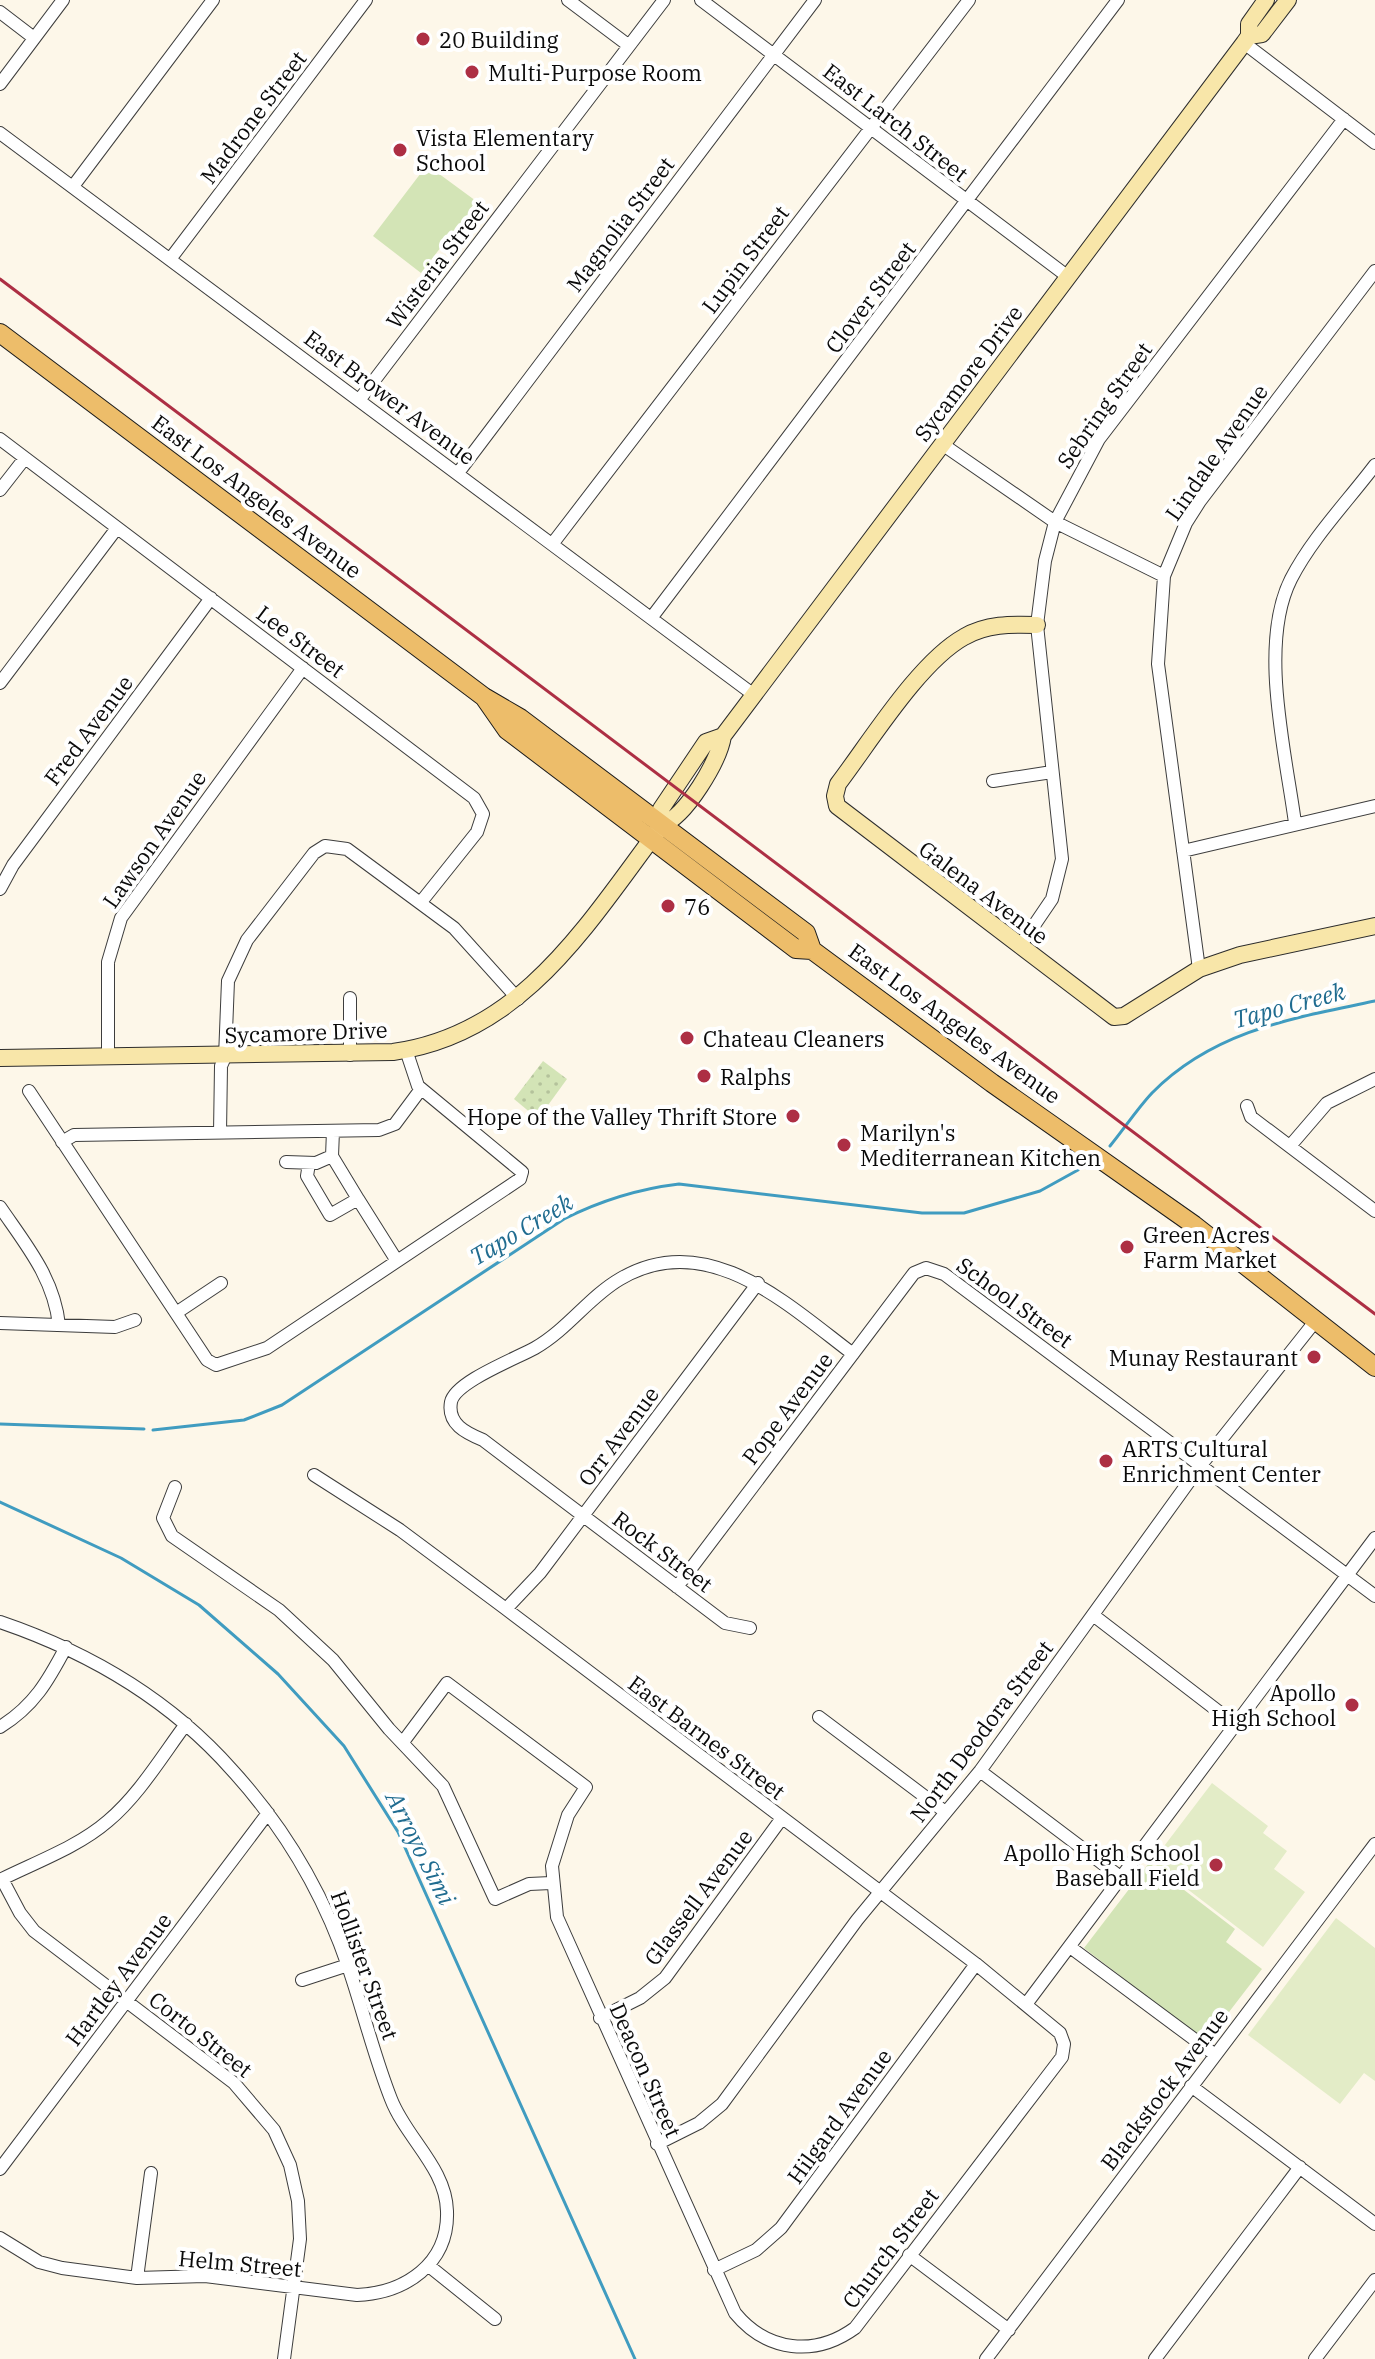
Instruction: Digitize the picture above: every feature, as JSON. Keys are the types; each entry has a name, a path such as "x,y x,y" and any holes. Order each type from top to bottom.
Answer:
{"main road":[{"name":"Sycamore Drive","path":"0,1058 350,1055 406,1050 465,1032 518,999 562,956 657,832 675,820 720,751 723,736 1247,40 1249,24 1266,0"},
{"name":"Sycamore Drive","path":"1247,40 1262,34 1288,0"},
{"name":"East Los Angeles Avenue","path":"0,333 484,697 507,730 806,933 812,950 992,1083 1128,1177 1317,1319 1375,1367"},
{"name":"Galena Avenue","path":"1037,625 1008,624 984,629 946,649 838,784 835,796 837,806 1114,1017 1124,1016 1199,969 1240,955 1375,926"}],"street":[{"path":"0,84 63,0"},
{"path":"74,185 213,0"},
{"name":"Madrone Street","path":"171,258 366,0"},
{"path":"568,0 628,45"},
{"name":"Wisteria Street","path":"360,399 664,0"},
{"name":"East Larch Street","path":"701,0 1067,276"},
{"name":"Magnolia Street","path":"458,473 815,0"},
{"name":"Lupin Street","path":"553,543 969,0"},
{"name":"Clover Street","path":"652,617 1118,0"},
{"path":"0,12 34,38"},
{"path":"1247,40 1375,143"},
{"name":"Sebring Street","path":"1020,946 1042,918 1060,877 1062,843 1037,625 1045,561 1055,522 1099,439 1344,119"},
{"name":"East Brower Avenue","path":"0,133 74,185 754,695"},
{"name":"Lindale Avenue","path":"1199,969 1158,664 1164,576 1186,523 1200,501 1371,286 1375,271"},
{"name":"Lee Street","path":"0,439 480,806 483,822 477,832 421,902"},
{"path":"942,444 1055,522 1164,576"},
{"path":"0,490 25,458"},
{"path":"1295,823 1276,669 1282,604 1290,581 1309,550 1375,465"},
{"path":"0,683 117,528"},
{"name":"Fred Avenue","path":"0,889 13,865 211,598"},
{"name":"Lawson Avenue","path":"108,1058 108,962 121,918 303,668"},
{"path":"993,781 1052,772"},
{"path":"1183,851 1375,806"},
{"path":"220,1133 225,998 235,962 247,940 317,849 332,845 347,849 421,902 461,934 518,999"},
{"path":"350,998 350,1055"},
{"path":"29,1091 207,1360 216,1365 267,1348 520,1179 522,1172 421,1089 406,1050"},
{"path":"1290,1146 1327,1103 1375,1079"},
{"path":"62,1142 74,1135 389,1128 421,1089"},
{"path":"1247,1106 1251,1117 1375,1211"},
{"path":"333,1131 332,1156 397,1261"},
{"path":"286,1162 309,1163 332,1156"},
{"path":"309,1163 307,1176 330,1215 358,1199"},
{"path":"0,1207 47,1277 57,1302 59,1325"},
{"name":"Rock Street","path":"750,1628 725,1623 483,1440 460,1429 454,1421 451,1405 457,1389 466,1381 486,1375 545,1342 606,1288 638,1270 668,1263 701,1264 731,1270 758,1283"},
{"name":"Pope Avenue","path":"677,1587 914,1273 926,1268 938,1271"},
{"name":"School Street","path":"938,1271 1375,1596"},
{"path":"176,1313 221,1283"},
{"path":"758,1283 853,1354"},
{"name":"Orr Avenue","path":"506,1609 540,1573 758,1283"},
{"name":"North Deodora Street","path":"657,2144 699,2123 722,2104 857,1920 980,1771 1201,1465 1317,1319"},
{"path":"0,1323 115,1327 135,1320"},
{"name":"East Barnes Street","path":"314,1475 400,1530 976,1964 1056,2027 1064,2044"},
{"path":"175,1487 163,1518 172,1536 279,1610 333,1660 447,1792 495,1899 529,1884 551,1883"},
{"path":"1027,2003 1123,1879 1375,1538"},
{"path":"1093,1615 1236,1725"},
{"name":"Hollister Street","path":"0,1622 66,1647 127,1681 186,1724 231,1768 268,1813 314,1885 348,1965 392,2101 436,2172 445,2194 446,2231 429,2266"},
{"path":"0,1727 32,1704 45,1688 66,1647"},
{"name":"Deacon Street","path":"403,1742 447,1683 586,1787 568,1815 552,1866 551,1883 563,1936 714,2270"},
{"path":"819,1717 944,1811"},
{"path":"1,1879 84,1838 108,1821 186,1724"},
{"path":"980,1771 1123,1879"},
{"name":"Hartley Avenue","path":"0,2169 268,1813"},
{"name":"Glassell Avenue","path":"600,2018 640,1998 665,1978 782,1818"},
{"name":"Blackstock Avenue","path":"986,2359 1375,1844"},
{"name":"Corto Street","path":"1,1879 34,1931 234,2083 274,2130 290,2165 298,2201 300,2239 284,2359"},
{"path":"1070,1947 1214,2054"},
{"name":"Hilgard Avenue","path":"714,2270 756,2250 781,2228 976,1964"},
{"path":"302,1980 348,1965"},
{"name":"Church Street","path":"714,2270 735,2313 750,2329 776,2344 803,2348 833,2341 855,2328 1062,2057 1064,2044"},
{"path":"1191,2086 1375,2224"},
{"path":"1155,2359 1300,2167"},
{"path":"137,2278 151,2173"},
{"name":"Helm Street","path":"0,2238 39,2262 137,2278 205,2276 379,2294 407,2284 429,2266"},
{"path":"909,2255 1009,2330"},
{"path":"429,2266 495,2319"},
{"path":"1315,2359 1375,2280"}],"green space":[{"path":"427,165 476,201 469,211 480,219 452,255 441,247 421,273 373,236"},
{"path":"543,1061 567,1079 538,1119 514,1099"},
{"name":"Apollo High School Baseball Field","path":"1212,1783 1268,1826 1263,1833 1287,1851 1274,1869 1305,1892 1263,1947 1152,1862"},
{"path":"1149,1863 1235,1929 1226,1942 1262,1969 1206,2042 1084,1948"},
{"path":"1336,1918 1375,1948 1375,2081 1364,2073 1340,2104 1248,2035"}],"waterway":[{"name":"Tapo Creek","path":"1110,1146 1152,1093 1201,1055 1228,1041 1284,1021 1375,1001"},
{"name":"Tapo Creek","path":"153,1430 244,1420 282,1405 564,1219 634,1192 679,1184 922,1213 964,1213 1040,1191 1078,1170"},
{"name":"Tapo Creek","path":"0,1424 144,1429"},
{"name":"Arroyo Simi","path":"0,1502 121,1558 199,1605 278,1674 344,1746 398,1832 635,2359"}],"railway":[{"path":"0,279 1375,1314"}],"place":[{"name":"20 Building","path":"423,39"},
{"name":"Multi-Purpose Room","path":"472,72"},
{"name":"Vista Elementary School","path":"400,150"},
{"name":"76","path":"668,906"},
{"name":"Chateau Cleaners","path":"687,1038"},
{"name":"Ralphs","path":"704,1076"},
{"name":"Hope of the Valley Thrift Store","path":"793,1116"},
{"name":"Marilyn's Mediterranean Kitchen","path":"844,1145"},
{"name":"Green Acres Farm Market","path":"1127,1247"},
{"name":"Munay Restaurant","path":"1314,1357"},
{"name":"ARTS Cultural Enrichment Center","path":"1106,1461"},
{"name":"Apollo High School","path":"1352,1705"},
{"name":"Apollo High School Baseball Field","path":"1216,1865"}]}
